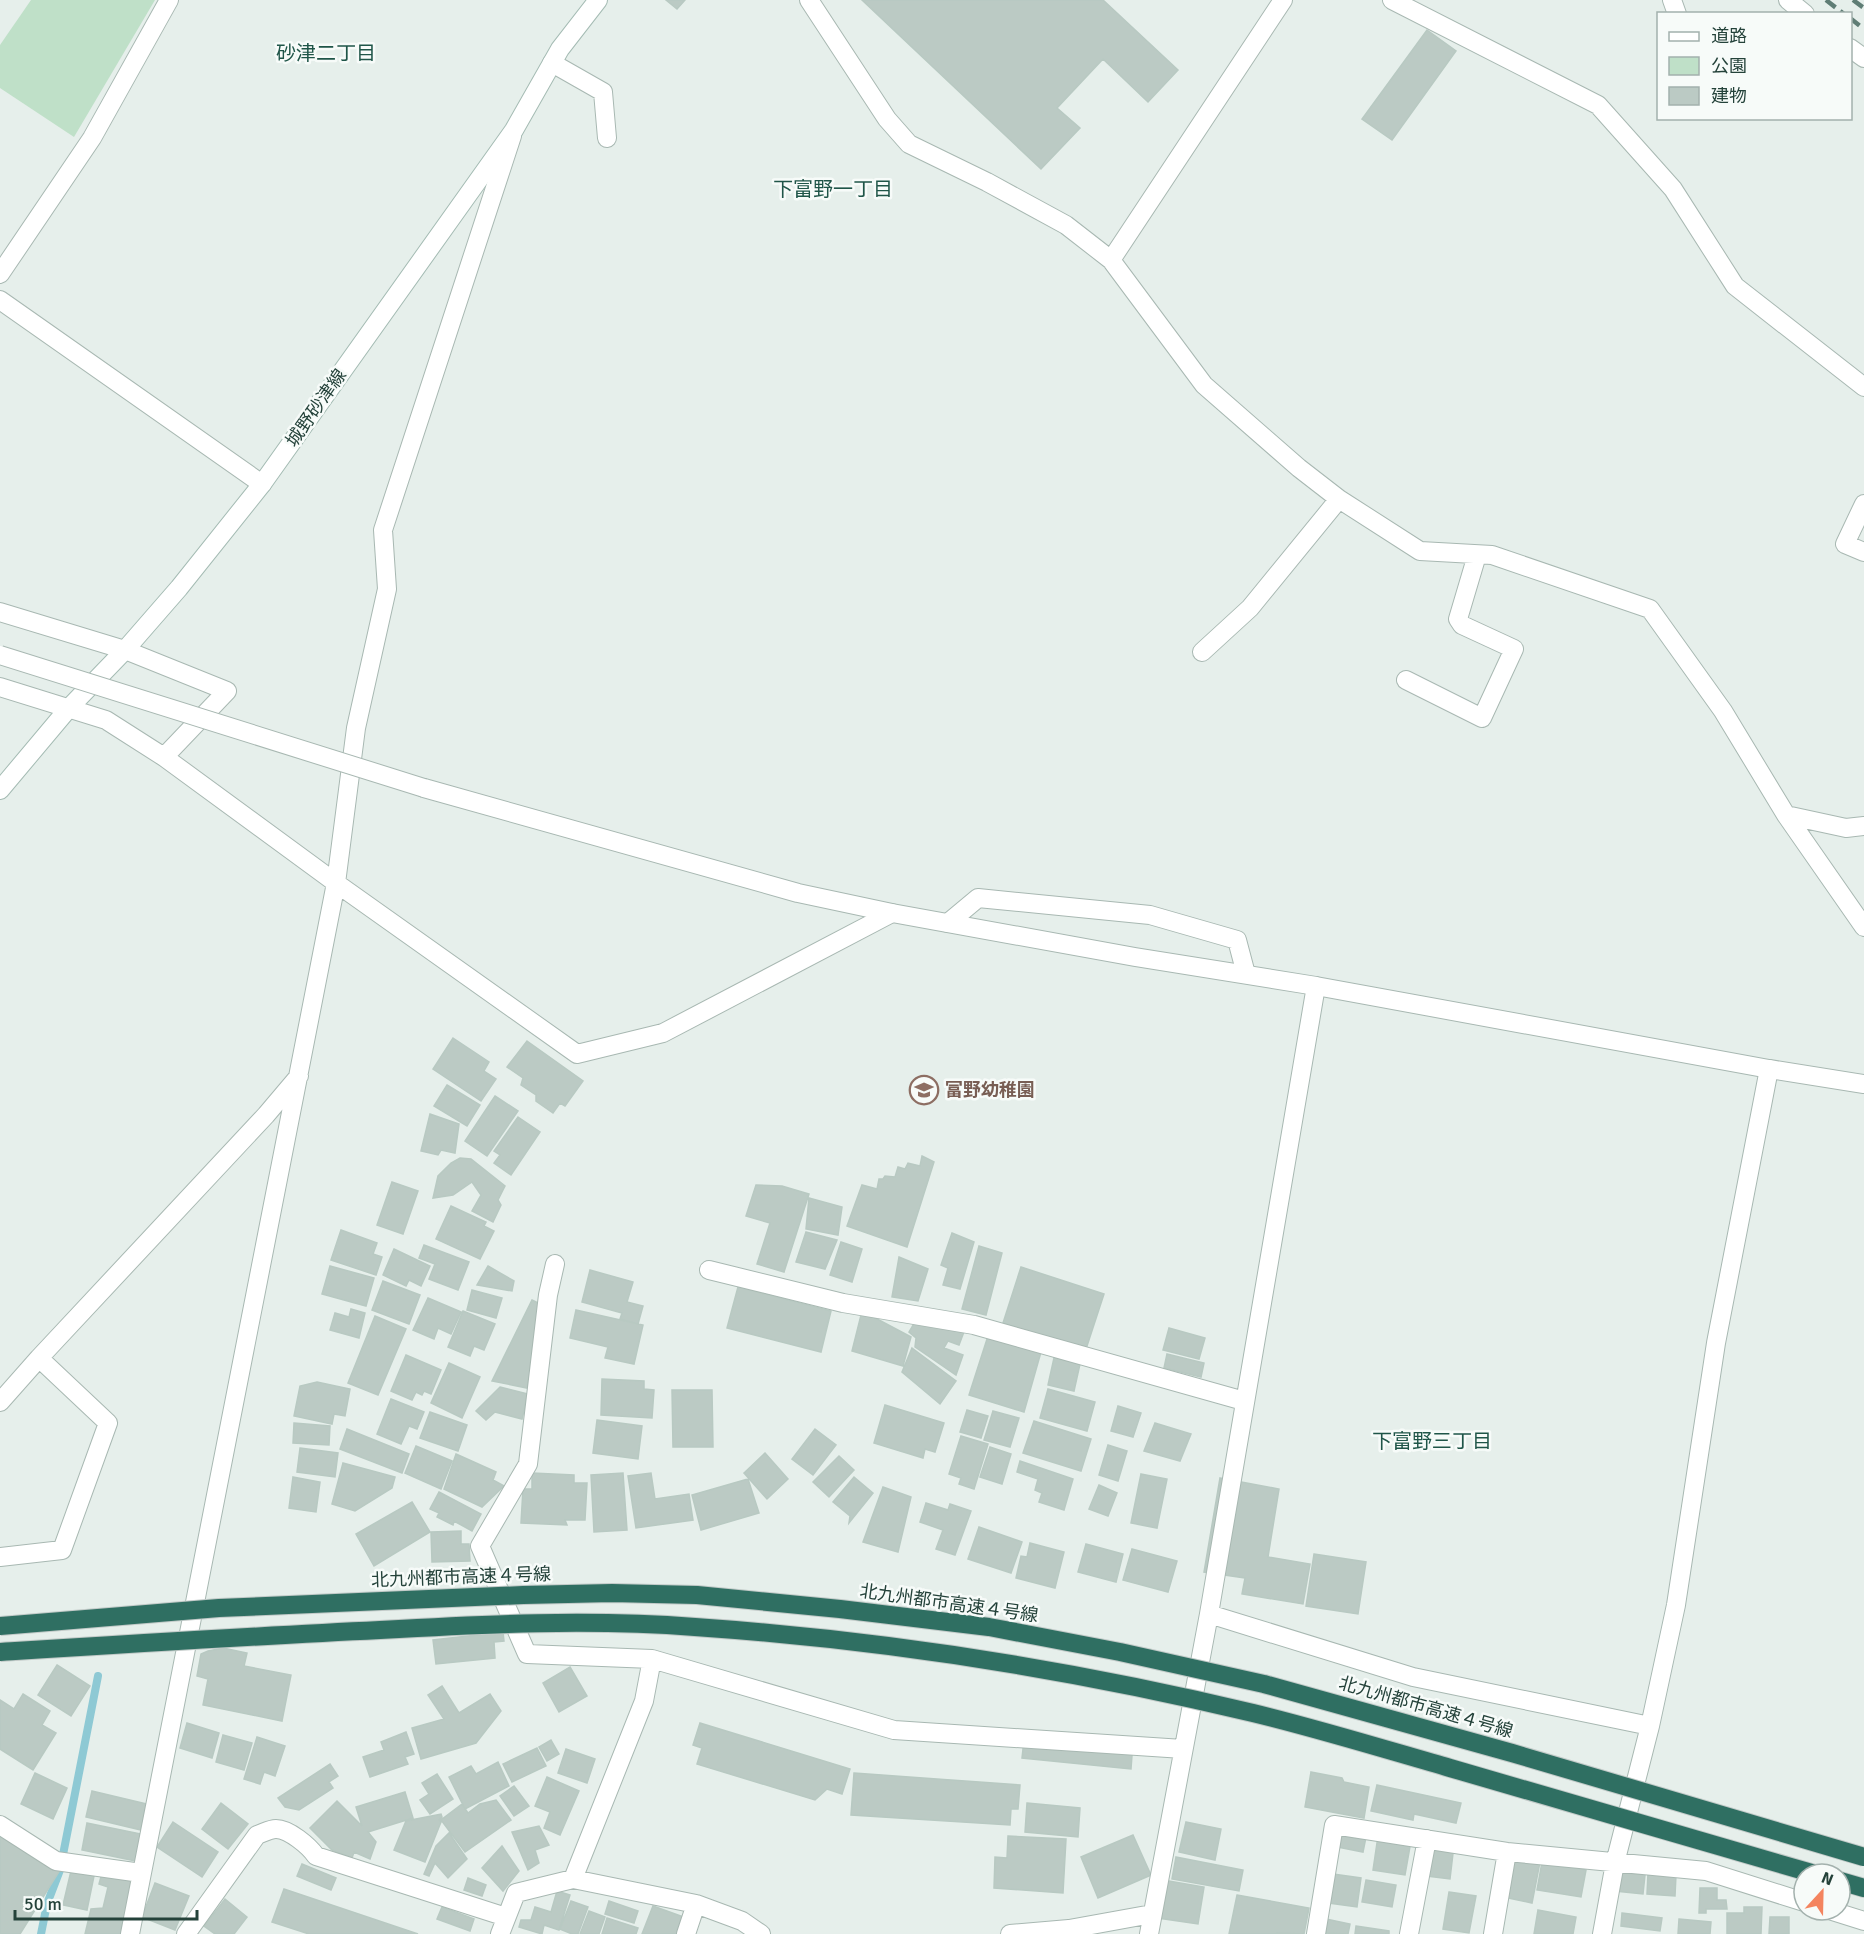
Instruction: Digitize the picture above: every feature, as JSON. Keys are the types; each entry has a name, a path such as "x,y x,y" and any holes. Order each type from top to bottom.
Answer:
{"highway":[{"name":"北九州都市高速４号線","path":"0,1626 219,1608 534,1595 697,1594 989,1627 1120,1652 1264,1684 1523,1756 1864,1857"},
{"path":"0,1652 224,1637 519,1623 693,1626 838,1639 1018,1665 1108,1681 1254,1713 1792,1867"}],"street":[{"path":"0,274 92,138 170,0"},
{"name":"城野砂津線","path":"0,790 68,709 125,650 179,588 262,484 514,130 560,49 598,0"},
{"path":"809,0 887,119 909,144 987,182 1066,225 1112,260 1204,385 1299,468 1339,499 1420,551 1492,555 1650,609 1723,711 1786,815 1864,927"},
{"path":"1112,260 1283,0"},
{"path":"1392,0 1598,105 1673,189 1735,286 1864,387"},
{"path":"1788,0 1803,12"},
{"path":"1852,49 1864,58"},
{"path":"552,63 603,92 608,138"},
{"path":"130,1934 336,883 356,728 387,589 383,530 514,130"},
{"path":"0,300 262,484"},
{"path":"1202,652 1250,608 1339,499"},
{"path":"1864,504 1845,544 1864,552"},
{"path":"1406,680 1482,718 1514,649 1462,625 1458,619 1476,555"},
{"path":"0,612 125,650 227,691 164,757"},
{"path":"0,655 424,788 798,893 892,913 1135,957 1316,986 1769,1069 1864,1084"},
{"path":"0,687 106,720 164,757 336,883 577,1054 663,1033 892,913"},
{"path":"1786,815 1846,828 1864,826"},
{"path":"948,923 978,898 1150,915 1238,940 1246,974"},
{"path":"1149,1934 1209,1614 1316,986"},
{"path":"1602,1934 1615,1863 1650,1726 1676,1605 1716,1343 1769,1069"},
{"path":"0,1402 300,1075"},
{"path":"555,1264 548,1294 528,1464 480,1546 527,1654 652,1659 894,1730 1183,1749"},
{"path":"708,1270 843,1303 974,1325 1244,1401"},
{"path":"0,1557 62,1550 108,1423 39,1358"},
{"path":"1209,1614 1413,1677 1650,1726"},
{"path":"573,1879 644,1701 652,1659"},
{"path":"0,1825 56,1861 141,1874"},
{"path":"1316,1934 1334,1825 1507,1852 1706,1871 1792,1898"},
{"path":"186,1934 257,1835 275,1828 285,1831 310,1847 316,1856 503,1926 516,1893 573,1879 696,1904 742,1921 761,1934"},
{"path":"1409,1934 1427,1839"},
{"path":"1493,1934 1507,1852"},
{"path":"686,1934 696,1904"},
{"path":"1010,1934 1069,1929 1152,1914"}],"green space":[{"path":"31,0 155,0 74,137 0,88 0,45"}],"building":[{"path":"666,0 685,0 677,9"},
{"path":"862,0 1103,0 1178,70 1148,102 1103,59 1057,108 1080,128 1041,169"},
{"path":"1427,30 1456,51 1392,140 1362,119"},
{"path":"453,1038 489,1062 484,1071 496,1079 481,1101 433,1069"},
{"path":"527,1041 583,1081 565,1106 560,1103 553,1113 536,1101 536,1095 521,1085 523,1078 507,1067"},
{"path":"447,1085 480,1105 467,1126 434,1106"},
{"path":"495,1096 518,1111 487,1156 465,1141"},
{"path":"430,1114 459,1124 455,1153 441,1150 438,1155 421,1151"},
{"path":"518,1117 540,1132 511,1175 494,1163 500,1155 494,1151"},
{"path":"922,1156 934,1162 907,1247 847,1226 862,1185 877,1189 879,1179 885,1176 895,1177 898,1167 905,1169 908,1163 920,1166"},
{"path":"460,1158 471,1159 505,1186 498,1200 501,1205 493,1222 472,1211 481,1195 472,1182 453,1195 433,1198 438,1176 451,1163"},
{"path":"392,1182 418,1191 403,1234 377,1225"},
{"path":"756,1185 782,1186 809,1194 784,1272 757,1264 770,1223 746,1216"},
{"path":"809,1198 842,1207 838,1235 806,1229"},
{"path":"451,1206 486,1222 484,1226 494,1231 480,1259 436,1239"},
{"path":"341,1230 377,1243 373,1254 382,1257 376,1275 331,1260"},
{"path":"806,1232 837,1240 825,1269 796,1262"},
{"path":"952,1233 974,1242 960,1289 943,1285 948,1268 941,1265"},
{"path":"841,1242 862,1249 852,1282 830,1275"},
{"path":"424,1245 469,1262 458,1290 429,1279 435,1264 419,1258"},
{"path":"979,1246 1002,1253 986,1315 962,1309"},
{"path":"394,1249 430,1266 421,1286 409,1280 406,1286 383,1275"},
{"path":"899,1257 928,1269 918,1301 892,1297"},
{"path":"330,1266 374,1278 366,1306 322,1294"},
{"path":"488,1266 514,1281 512,1291 477,1285"},
{"path":"1021,1267 1104,1294 1086,1349 1003,1323"},
{"path":"590,1270 633,1282 627,1302 643,1306 638,1324 620,1319 622,1313 582,1302"},
{"path":"383,1281 420,1295 409,1324 372,1310"},
{"path":"738,1287 831,1311 821,1352 727,1328"},
{"path":"472,1290 502,1298 496,1318 467,1310"},
{"path":"428,1298 461,1312 451,1334 438,1328 434,1339 413,1330"},
{"path":"532,1300 544,1306 527,1388 492,1381"},
{"path":"351,1309 365,1313 359,1338 330,1330 335,1313 349,1317"},
{"path":"576,1310 643,1325 634,1364 605,1358 608,1347 570,1338"},
{"path":"463,1311 495,1324 484,1350 474,1346 470,1356 448,1347"},
{"path":"862,1311 911,1337 903,1366 852,1351"},
{"path":"375,1316 406,1329 378,1395 348,1383"},
{"path":"916,1320 965,1329 959,1345 948,1341 944,1348 963,1355 956,1375 915,1347 916,1338 909,1332"},
{"path":"1169,1328 1205,1338 1199,1359 1163,1350"},
{"path":"988,1336 1041,1352 1024,1412 969,1395"},
{"path":"912,1348 956,1381 940,1404 902,1372"},
{"path":"1167,1354 1204,1363 1201,1377 1164,1368"},
{"path":"406,1355 441,1370 431,1394 424,1391 422,1395 416,1392 412,1400 391,1391"},
{"path":"1054,1358 1080,1364 1074,1391 1048,1385"},
{"path":"449,1363 480,1377 462,1418 431,1403"},
{"path":"602,1379 644,1381 644,1389 654,1390 652,1418 601,1415"},
{"path":"317,1382 350,1389 345,1416 334,1414 332,1424 294,1416 300,1386"},
{"path":"500,1387 528,1394 522,1419 495,1412 486,1420 476,1411"},
{"path":"1048,1389 1095,1402 1087,1431 1040,1418"},
{"path":"672,1390 712,1390 713,1447 673,1447"},
{"path":"391,1399 424,1412 417,1429 409,1426 401,1444 377,1434"},
{"path":"885,1405 944,1423 935,1452 925,1449 923,1458 874,1443"},
{"path":"1118,1406 1141,1413 1133,1437 1111,1431"},
{"path":"967,1410 988,1416 981,1438 960,1432"},
{"path":"993,1411 1019,1418 1010,1447 984,1440"},
{"path":"430,1412 467,1425 458,1451 420,1438"},
{"path":"597,1420 642,1426 638,1459 593,1453"},
{"path":"1034,1421 1091,1439 1081,1471 1023,1453"},
{"path":"294,1423 330,1426 329,1445 293,1443"},
{"path":"1155,1423 1191,1434 1180,1461 1144,1451"},
{"path":"347,1429 409,1454 402,1473 340,1449"},
{"path":"815,1429 836,1445 813,1475 792,1459"},
{"path":"961,1436 988,1444 974,1489 959,1484 961,1478 949,1474"},
{"path":"1108,1445 1127,1451 1118,1481 1099,1475"},
{"path":"416,1446 452,1461 441,1489 405,1473"},
{"path":"990,1447 1011,1454 1002,1484 980,1477"},
{"path":"300,1448 338,1453 335,1477 297,1472"},
{"path":"765,1453 788,1479 767,1499 744,1473"},
{"path":"456,1454 496,1472 493,1480 504,1486 482,1507 444,1489"},
{"path":"839,1456 854,1470 829,1497 813,1482"},
{"path":"1020,1461 1073,1479 1064,1510 1039,1502 1042,1493 1035,1490 1038,1479 1017,1472"},
{"path":"343,1463 395,1477 392,1488 355,1511 332,1504"},
{"path":"532,1473 574,1475 574,1483 587,1483 585,1520 565,1520 567,1525 521,1523 523,1489 532,1489"},
{"path":"623,1473 627,1530 594,1532 591,1475"},
{"path":"651,1473 655,1499 689,1494 693,1520 636,1528 628,1476"},
{"path":"1141,1474 1167,1479 1157,1528 1131,1523"},
{"path":"293,1477 320,1482 316,1512 289,1508"},
{"path":"854,1477 873,1493 849,1523 850,1516 833,1502"},
{"path":"1220,1478 1279,1489 1268,1557 1310,1564 1303,1604 1242,1594 1245,1578 1204,1572"},
{"path":"748,1479 759,1513 701,1530 692,1495"},
{"path":"1099,1485 1117,1493 1108,1516 1089,1509"},
{"path":"883,1487 911,1497 898,1552 863,1542"},
{"path":"439,1492 481,1514 472,1531 454,1521 453,1525 437,1517 439,1513 430,1509"},
{"path":"412,1502 430,1532 374,1566 356,1534"},
{"path":"926,1503 948,1510 950,1504 971,1511 955,1555 936,1549 943,1530 920,1522"},
{"path":"979,1527 1022,1542 1011,1573 968,1559"},
{"path":"461,1531 461,1544 469,1544 470,1561 432,1562 431,1532"},
{"path":"1030,1543 1064,1552 1055,1588 1016,1578 1021,1556 1027,1557"},
{"path":"1086,1544 1123,1554 1116,1582 1078,1572"},
{"path":"1132,1549 1177,1561 1168,1592 1123,1580"},
{"path":"1314,1554 1366,1562 1358,1614 1306,1606"},
{"path":"503,1632 504,1641 494,1642 495,1658 436,1664 433,1640"},
{"path":"223,1648 247,1653 244,1666 291,1675 282,1721 203,1705 208,1679 197,1676 201,1654"},
{"path":"57,1665 90,1686 71,1716 38,1695"},
{"path":"570,1667 587,1696 559,1712 543,1683"},
{"path":"442,1686 459,1713 490,1694 501,1711 476,1743 421,1759 412,1728 444,1719 428,1695"},
{"path":"23,1694 50,1711 42,1725 56,1733 33,1770 0,1749 0,1700 14,1709"},
{"path":"187,1723 219,1733 212,1758 180,1748"},
{"path":"700,1723 850,1769 842,1794 827,1789 815,1800 697,1764 702,1748 693,1745"},
{"path":"1025,1731 1133,1742 1131,1769 1022,1758"},
{"path":"406,1732 414,1754 405,1757 408,1764 370,1777 363,1757 384,1750 381,1742"},
{"path":"223,1735 252,1743 244,1770 216,1762"},
{"path":"257,1737 285,1746 275,1776 264,1772 260,1784 244,1779"},
{"path":"551,1740 559,1754 547,1761 539,1747"},
{"path":"537,1748 546,1766 512,1782 503,1764"},
{"path":"566,1749 595,1759 587,1783 558,1773"},
{"path":"498,1762 509,1786 465,1809 449,1777 471,1766 476,1774"},
{"path":"330,1764 338,1776 329,1782 333,1788 299,1810 285,1807 278,1798"},
{"path":"1311,1772 1342,1778 1344,1782 1369,1787 1364,1818 1305,1807"},
{"path":"35,1773 67,1788 53,1819 21,1804"},
{"path":"854,1773 1020,1785 1018,1809 1011,1809 1010,1825 851,1815"},
{"path":"437,1774 453,1799 430,1814 420,1800 429,1794 422,1783"},
{"path":"547,1777 579,1791 560,1835 544,1828 550,1812 535,1806"},
{"path":"1377,1785 1461,1803 1456,1823 1414,1814 1413,1820 1371,1811"},
{"path":"514,1786 529,1806 514,1816 500,1796"},
{"path":"92,1791 147,1804 141,1830 86,1817"},
{"path":"405,1792 413,1818 368,1832 376,1842 370,1859 354,1852 352,1858 332,1850 310,1828 337,1801 362,1826 356,1807"},
{"path":"496,1800 511,1820 465,1852 441,1820 462,1804 468,1813 480,1804"},
{"path":"221,1803 248,1824 228,1849 202,1829"},
{"path":"1027,1803 1080,1808 1078,1837 1025,1832"},
{"path":"441,1814 442,1817 439,1820 441,1822 425,1862 394,1850 406,1821"},
{"path":"173,1822 218,1852 202,1877 157,1847"},
{"path":"1186,1822 1221,1829 1215,1860 1179,1852"},
{"path":"87,1823 141,1834 136,1861 82,1850"},
{"path":"539,1826 549,1845 535,1850 539,1863 528,1870 512,1832"},
{"path":"1341,1827 1367,1832 1363,1852 1337,1847"},
{"path":"0,1833 60,1870 20,1934 0,1934"},
{"path":"449,1833 467,1859 448,1878 435,1863 429,1876 424,1874 436,1846"},
{"path":"1133,1835 1151,1875 1098,1898 1081,1857"},
{"path":"1008,1836 1066,1839 1063,1893 994,1888 995,1857 1007,1858"},
{"path":"1378,1836 1411,1841 1405,1875 1373,1870"},
{"path":"1430,1843 1454,1845 1450,1879 1427,1876"},
{"path":"502,1846 519,1871 503,1891 482,1868"},
{"path":"1176,1857 1243,1870 1239,1891 1172,1879"},
{"path":"1510,1857 1540,1862 1532,1903 1503,1897"},
{"path":"1542,1862 1586,1870 1581,1897 1537,1890"},
{"path":"302,1864 336,1878 331,1890 297,1876"},
{"path":"71,1871 94,1876 87,1910 63,1905"},
{"path":"1617,1872 1645,1875 1643,1894 1615,1891"},
{"path":"102,1873 136,1881 124,1934 85,1934 91,1909 103,1908 108,1887 99,1884"},
{"path":"1648,1873 1676,1875 1675,1896 1647,1894"},
{"path":"1333,1874 1361,1878 1357,1907 1329,1903"},
{"path":"468,1878 486,1885 482,1896 464,1890"},
{"path":"1163,1880 1204,1887 1198,1924 1158,1918"},
{"path":"1366,1880 1396,1885 1392,1907 1362,1902"},
{"path":"155,1883 189,1896 175,1930 142,1917"},
{"path":"1700,1888 1717,1888 1717,1900 1726,1900 1727,1909 1706,1909 1706,1913 1699,1913"},
{"path":"284,1889 418,1934 309,1934 272,1922"},
{"path":"557,1891 570,1895 559,1930 544,1925 542,1934 519,1927 521,1920 531,1920 535,1907 551,1912"},
{"path":"1449,1892 1476,1896 1469,1933 1443,1929"},
{"path":"1237,1895 1309,1908 1304,1934 1229,1934"},
{"path":"225,1899 247,1917 234,1934 215,1934 204,1926"},
{"path":"571,1901 588,1907 578,1934 560,1929"},
{"path":"609,1901 638,1911 634,1923 605,1914"},
{"path":"653,1906 689,1919 683,1934 642,1934"},
{"path":"442,1907 474,1919 470,1931 437,1919"},
{"path":"1744,1907 1762,1907 1761,1934 1727,1934 1727,1913 1744,1913"},
{"path":"1538,1910 1576,1917 1573,1934 1534,1934"},
{"path":"589,1911 605,1917 599,1934 580,1934"},
{"path":"1622,1913 1662,1918 1660,1931 1621,1926"},
{"path":"1770,1917 1789,1917 1789,1934 1769,1934"},
{"path":"607,1918 638,1928 636,1934 602,1934"},
{"path":"1326,1919 1350,1924 1348,1934 1323,1933"},
{"path":"1679,1919 1711,1922 1710,1934 1678,1934"},
{"path":"1356,1926 1389,1931 1389,1934 1355,1934"}],"waterway":[{"path":"41,1934 47,1904 60,1870 98,1676"}],"railway":[{"path":"1826,0 1841,12"},
{"path":"1853,0 1864,8"},
{"path":"1852,20 1864,29"}],"place":[{"name":"富野幼稚園","path":"924,1090"}],"district":[{"name":"砂津二丁目","path":"326,53"},
{"name":"下富野一丁目","path":"833,189"},
{"name":"下富野三丁目","path":"1432,1441"}]}
